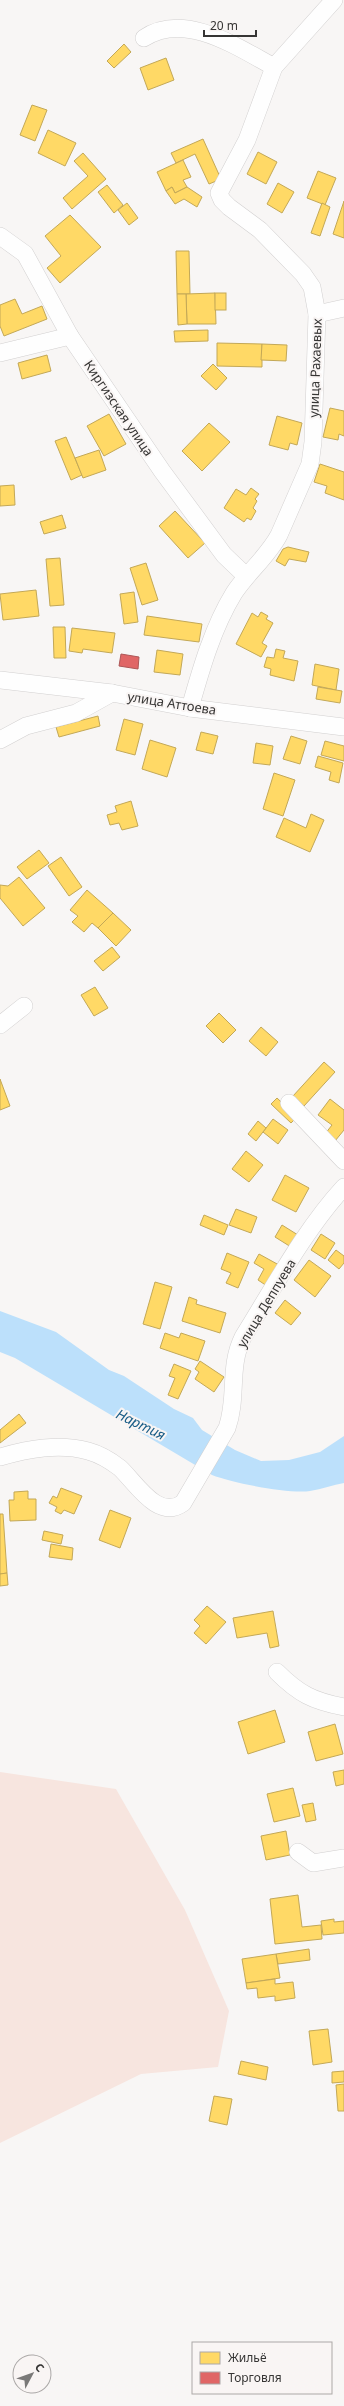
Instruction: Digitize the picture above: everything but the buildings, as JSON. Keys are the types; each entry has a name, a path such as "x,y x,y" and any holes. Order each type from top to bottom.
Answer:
{"street":[{"name":"улица Рахаевых","path":"190,708 200,671 217,628 234,594 246,576 274,544 310,464 313,442 317,314 312,287 303,274 260,230 222,200 219,193 247,140 274,67 334,0"},
{"path":"144,38 161,29 180,28 204,33 274,67"},
{"name":"Киргизская улица","path":"0,236 25,254 70,336 184,502 224,555 246,576"},
{"path":"317,314 344,308"},
{"path":"0,353 70,336"},
{"name":"улица Аттоева","path":"0,680 112,693 190,708 344,727"},
{"path":"0,740 26,726 76,713 112,693"},
{"path":"0,1025 24,1006"},
{"path":"289,1103 344,1161"},
{"name":"улица Деппуева","path":"0,1457 29,1449 69,1448 87,1450 119,1467 140,1491 163,1507 176,1508 190,1492 231,1416 234,1392 233,1369 238,1348 288,1265 333,1199 344,1187"},
{"path":"277,1672 299,1692 312,1700 344,1707"},
{"path":"298,1852 313,1863 344,1858"}],"shaded area":[{"path":"0,1772 116,1789 185,1910 229,2011 218,2067 141,2074 0,2143"}],"water":[{"name":"Нартия","path":"0,1311 56,1332 109,1370 124,1376 174,1409 193,1418 202,1430 235,1450 261,1461 289,1460 320,1452 344,1436 344,1483 301,1492 246,1484 212,1475 15,1358 0,1352"}]}
